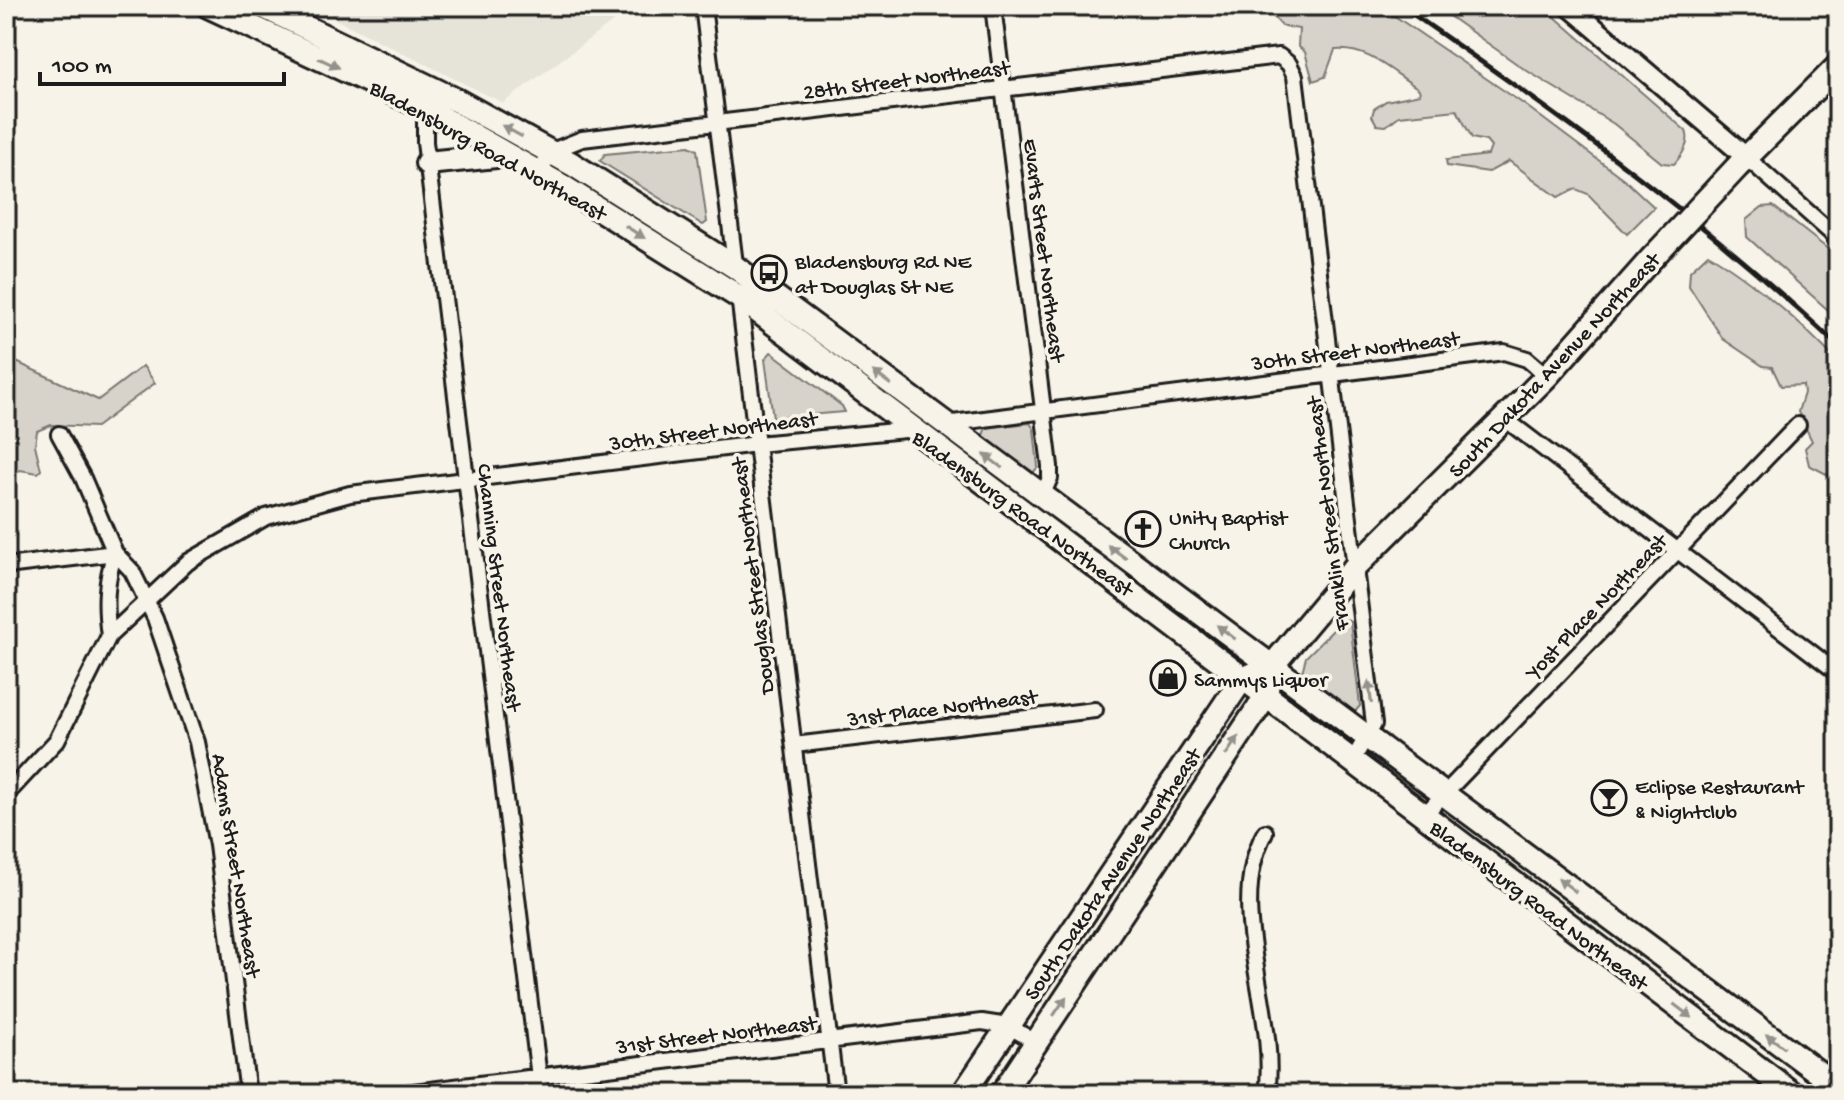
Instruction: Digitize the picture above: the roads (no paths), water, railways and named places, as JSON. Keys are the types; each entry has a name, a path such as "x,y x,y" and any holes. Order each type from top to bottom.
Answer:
{"main road":[{"name":"Bladensburg Road Northeast","path":"208,6 427,97 553,154 735,267 1041,498 1838,1087"},
{"name":"Bladensburg Road Northeast","path":"262,6 427,97 508,155 739,297 911,429 1165,616 1351,763 1793,1094"},
{"name":"South Dakota Avenue Northeast","path":"963,1094 1242,679 1272,666 1355,567 1547,376 1742,161 1838,66"},
{"path":"427,163 508,155"},
{"name":"South Dakota Avenue Northeast","path":"1002,1094 1266,696 1272,666"},
{"path":"1174,780 1198,797"}],"street":[{"name":"Douglas Street Northeast","path":"703,6 836,1094"},
{"name":"Evarts Street Northeast","path":"993,6 1044,409 1050,478 1041,498"},
{"path":"1569,6 1742,161 1838,239"},
{"name":"28th Street Northeast","path":"537,171 553,154 582,139 1266,55 1279,56 1289,64"},
{"name":"Franklin Street Northeast","path":"1289,64 1295,76 1374,724 1351,763"},
{"name":"Channing Street Northeast","path":"427,97 427,163 541,1094"},
{"name":"30th Street Northeast","path":"6,795 57,740 109,636 188,562 266,517 341,496 757,444 911,429 1044,409 1504,352 1527,359 1547,376"},
{"path":"1505,419 1838,673"},
{"name":"Yost Place Northeast","path":"1423,816 1798,425"},
{"name":"Adams Street Northeast","path":"59,434 83,478 115,553 132,571 147,600 172,662 202,765 217,845 248,1094"},
{"path":"6,566 115,553 108,573 106,610 109,636"},
{"name":"31st Place Northeast","path":"794,745 1095,710"},
{"path":"1265,832 1253,859 1248,890 1268,1050 1267,1094"},
{"name":"31st Street Northeast","path":"397,1094 976,1023 1008,1026 1036,1042"}],"railway":[{"path":"1401,6 1626,167 1734,254 1838,346"}],"place":[{"name":"Bladensburg Rd NE at Douglas St NE","path":"769,273"},
{"name":"Unity Baptist Church","path":"1143,529"},
{"name":"Sammys Liquor","path":"1168,678"},
{"name":"Eclipse Restaurant & Nightclub","path":"1609,798"}]}
